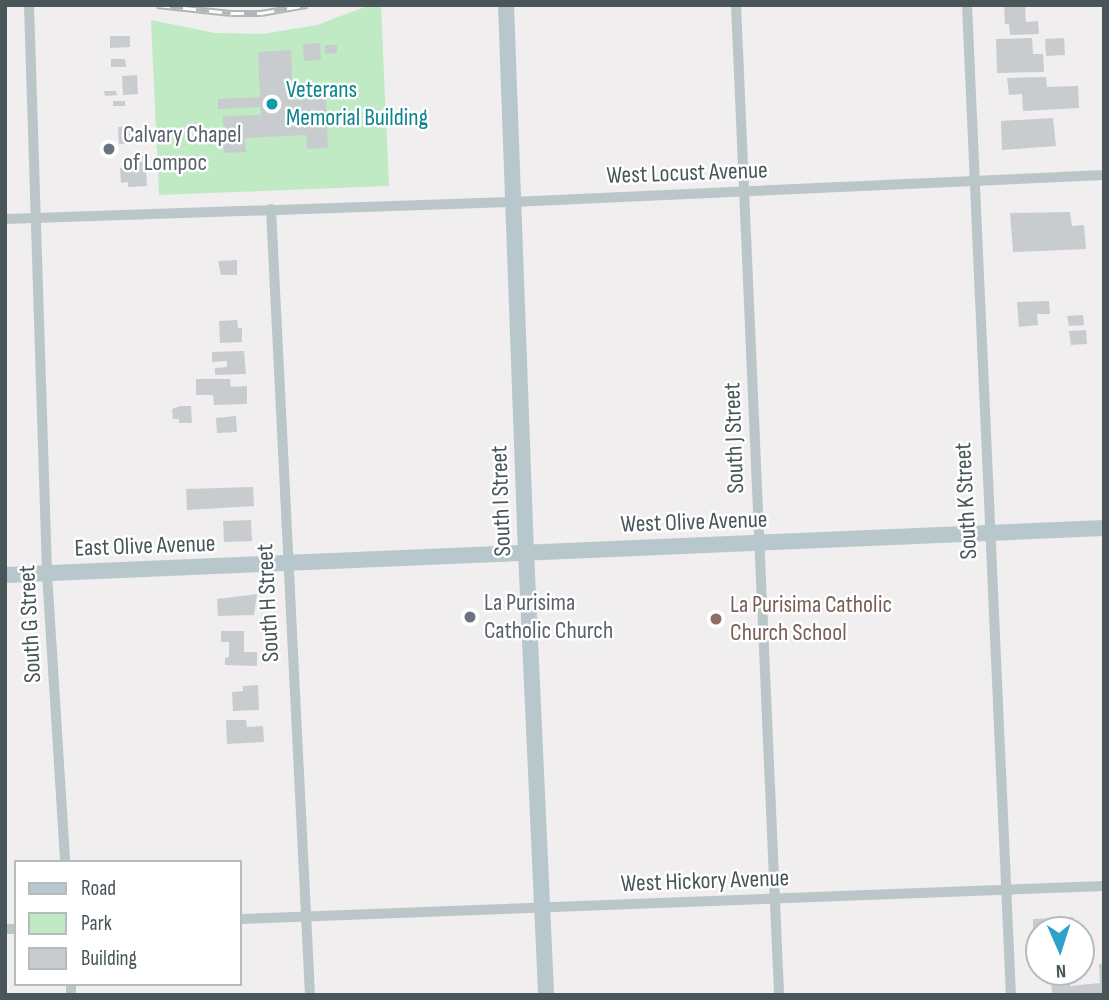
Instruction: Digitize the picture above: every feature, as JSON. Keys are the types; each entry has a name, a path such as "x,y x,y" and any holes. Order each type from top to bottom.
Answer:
{"street":[{"name":"South G Street","path":"29,5 47,573 65,860"},
{"name":"South I Street","path":"506,5 546,995"},
{"name":"South J Street","path":"736,5 779,995"},
{"name":"South K Street","path":"967,5 1004,889 1011,995"},
{"name":"West Locust Avenue","path":"5,219 513,202 1104,175"},
{"name":"South H Street","path":"271,209 310,995"},
{"name":"West Olive Avenue","path":"287,563 1104,528"},
{"name":"East Olive Avenue","path":"5,575 287,563"},
{"name":"West Hickory Avenue","path":"242,919 1104,886"}],"green space":[{"path":"370,5 381,5 389,186 159,195 151,20 215,33 262,34 317,25"}],"building":[{"path":"1004,5 1025,5 1026,22 1038,21 1039,34 1010,35 1009,24 1005,24"},
{"path":"110,36 130,36 130,47 110,48"},
{"path":"1032,38 1033,54 1043,54 1044,72 997,73 996,39"},
{"path":"1064,38 1065,55 1046,56 1045,39"},
{"path":"320,43 321,60 304,61 303,44"},
{"path":"325,45 337,45 337,53 325,54"},
{"name":"Veterans Memorial Building","path":"291,50 293,100 326,98 328,148 307,149 306,135 245,138 246,152 224,153 223,116 261,115 260,107 218,109 218,99 260,97 258,52"},
{"path":"111,59 125,59 126,67 111,67"},
{"path":"137,75 138,94 123,95 122,76"},
{"path":"1046,77 1047,87 1078,86 1079,108 1023,111 1022,94 1009,95 1007,78"},
{"path":"104,91 116,91 117,95 105,96"},
{"path":"113,101 125,101 125,106 113,106"},
{"path":"1053,118 1056,146 1002,150 1001,121"},
{"path":"135,126 135,143 119,144 118,127"},
{"path":"134,152 145,152 147,186 128,187 128,182 121,183 120,168 127,168 127,156 134,156"},
{"path":"1070,212 1072,226 1084,225 1086,249 1013,252 1010,213"},
{"path":"237,260 237,275 221,275 218,261"},
{"path":"1049,301 1050,314 1037,314 1038,325 1019,327 1017,302"},
{"path":"1083,315 1084,325 1069,326 1067,316"},
{"path":"237,320 238,328 242,328 242,342 220,343 219,321"},
{"path":"1086,330 1087,344 1071,345 1069,331"},
{"path":"244,351 246,374 215,375 215,368 227,367 227,361 212,362 212,352"},
{"path":"196,379 230,379 231,387 247,386 247,404 214,405 213,395 196,395"},
{"path":"191,406 192,423 179,423 179,419 173,419 172,409"},
{"path":"236,416 237,432 217,433 216,418"},
{"path":"253,487 254,506 187,510 186,489"},
{"path":"251,520 252,541 224,542 223,521"},
{"path":"257,594 254,615 218,616 217,599"},
{"path":"221,631 244,631 244,652 257,652 257,666 225,665 225,658 229,657 229,642 221,642"},
{"path":"258,685 259,710 233,711 232,692 243,691 243,686"},
{"path":"226,720 246,720 247,727 263,726 264,742 227,744"},
{"path":"1104,963 1104,995 1052,995 1052,986 1095,986 1095,984 1100,983 1099,964"}],"railway":[{"path":"157,5 231,13 261,13 307,5"}],"place":[{"name":"Veterans Memorial Building","path":"272,104"},
{"name":"Calvary Chapel of Lompoc","path":"109,149"},
{"name":"La Purisima Catholic Church","path":"470,617"},
{"name":"La Purisima Catholic Church School","path":"716,619"}]}
